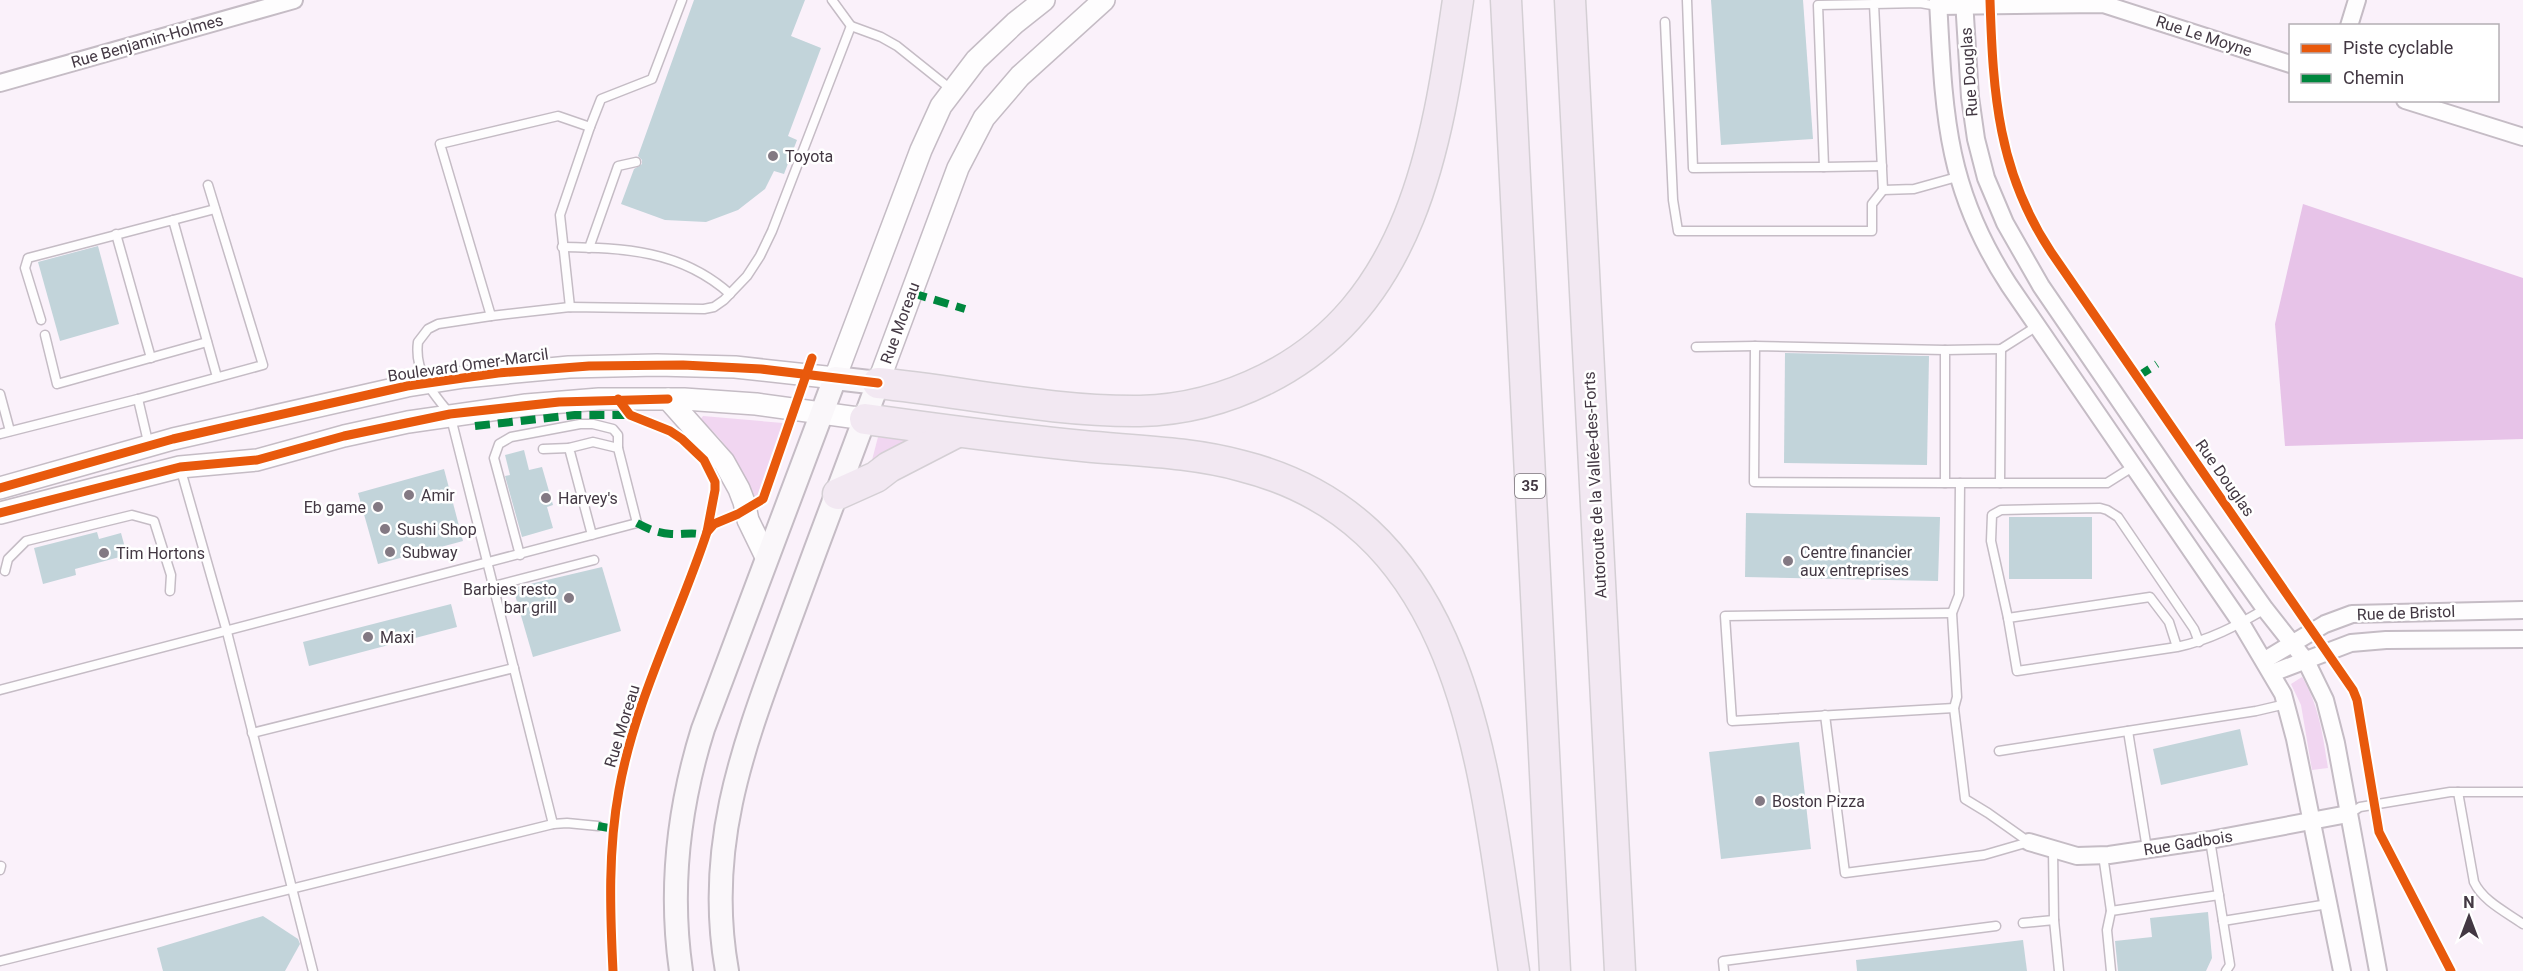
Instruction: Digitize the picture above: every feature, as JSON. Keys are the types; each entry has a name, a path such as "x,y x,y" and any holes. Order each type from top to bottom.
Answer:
{"highway":[{"path":"878,383 1067,406 1141,411 1181,408 1218,399 1255,384 1293,363 1331,333 1352,312 1377,280 1395,250 1420,185 1436,124 1458,0"},
{"name":"35","path":"1506,0 1555,971"},
{"name":"Autoroute de la Vallée-des-Forts","path":"1570,0 1620,971"},
{"path":"865,419 957,432 1194,457 1243,466 1285,480 1324,500 1375,539 1407,577 1424,603 1437,627 1456,674 1472,729 1484,785 1514,971"},
{"path":"838,494 876,477 895,464 957,432"}],"main road":[{"name":"Boulevard Omer-Marcil","path":"835,378 878,383"},
{"path":"681,971 676,927 675,881 678,838 686,787 703,729 835,378"},
{"name":"Rue Moreau","path":"727,971 722,939 719,879 729,807 759,706 878,383"}],"street":[{"name":"Rue Benjamin-Holmes","path":"0,83 294,0"},
{"path":"835,378 932,124 952,90 994,42 1044,0"},
{"name":"Rue Moreau","path":"878,383 958,168 984,118 1020,76 1104,0"},
{"path":"2350,24 2357,0"},
{"name":"Rue Douglas","path":"1964,2 1970,97 1976,139 1986,178 2005,223 2041,286 2265,609 2306,661 2319,685 2330,714 2378,971"},
{"name":"Rue Le Moyne","path":"1938,3 2103,4 2289,64"},
{"name":"Rue Douglas","path":"1938,3 1945,112 1957,177 1969,211 1987,249 2037,326 2241,623 2269,666 2287,704 2342,971"},
{"path":"2411,102 2523,137"},
{"name":"Boulevard Omer-Marcil","path":"0,488 173,440 425,382 527,370 628,365 735,367 835,378"},
{"path":"668,399 724,462 739,489 747,520 766,558"},
{"path":"0,513 180,467 257,459 344,436 450,414 559,402 668,399 756,404 865,419"},
{"path":"173,440 180,467"},
{"name":"Rue de Bristol","path":"2269,666 2292,645 2325,624 2352,614 2523,610"},
{"name":"Rue de Bristol","path":"2269,666 2306,661 2351,643 2362,641 2523,639"},
{"name":"Rue Gadbois","path":"2029,842 2077,856 2103,855 2210,840 2348,814"}],"lane":[{"path":"570,307 562,247 560,215 562,203 602,99 652,79 682,0"},
{"path":"832,0 851,26 881,37 897,46 952,90"},
{"path":"1687,0 1693,168 1882,166"},
{"path":"1824,167 1817,2 1938,3"},
{"path":"1665,22 1674,200 1678,231 1872,231 1872,204 1882,190 1874,4"},
{"path":"553,824 450,414 425,382 417,350 422,335 438,324 570,307 704,309 714,307 747,276 772,231 851,26"},
{"path":"491,316 440,144 558,116 590,128"},
{"path":"589,248 618,166 636,162"},
{"path":"1882,190 1914,189 1957,177"},
{"path":"0,434 262,365 208,185"},
{"path":"41,320 25,268 28,258 215,208"},
{"path":"173,220 217,377"},
{"path":"116,234 152,358"},
{"path":"562,247 626,250 688,265 706,274 730,294"},
{"path":"1696,347 2001,349 2037,326"},
{"path":"45,334 57,384 207,342"},
{"path":"1755,346 1754,482 2107,483 2117,479 2134,466"},
{"path":"2000,483 2001,349"},
{"path":"1945,350 1945,483"},
{"path":"0,394 10,431"},
{"path":"138,399 149,446"},
{"path":"0,690 488,564 637,523 618,448 618,435 613,429 588,423 511,437 499,444 495,453 495,465 520,555"},
{"path":"543,449 569,448 593,442 618,448"},
{"path":"569,448 592,535"},
{"path":"180,467 227,632 313,971"},
{"path":"1960,483 1959,595 1952,613 1957,697 1954,708 1965,800 2029,842"},
{"path":"2199,642 2194,629 2118,517 2103,509 2031,509 1998,511 1992,515 1991,541 2017,671 2199,642 2217,636 2265,609"},
{"path":"5,571 8,559 26,541 132,515 154,522 171,576 170,591"},
{"path":"494,586 594,560"},
{"path":"2008,618 2150,597 2169,622 2176,647"},
{"path":"1952,613 1725,616 1732,721 1954,708"},
{"path":"252,733 514,668"},
{"path":"1999,751 2287,704"},
{"path":"1825,715 1845,873 1984,855 2029,842"},
{"path":"2128,731 2147,849"},
{"path":"2348,814 2360,807 2458,792 2523,792"},
{"path":"2458,792 2477,889 2482,896 2523,924"},
{"path":"0,962 292,887 553,824 598,826"},
{"path":"2210,840 2229,965 2226,971"},
{"path":"2053,850 2054,920 2060,971"},
{"path":"2103,855 2111,911 2107,930 2111,971"},
{"path":"2111,911 2219,895"},
{"path":"2223,921 2328,904"},
{"path":"2023,923 2054,920"},
{"path":"1724,971 1723,961 1996,926"}],"shaded area":[{"path":"2303,204 2523,278 2523,439 2285,446 2275,324"},
{"path":"703,416 783,423 756,500 733,456 710,428 700,420"},
{"path":"878,437 912,441 871,464"},
{"path":"2302,677 2313,699 2328,768 2312,770 2301,705 2291,684"}],"building":[{"path":"694,0 805,0 791,36 821,48 788,136 797,140 784,174 774,171 765,189 738,210 706,222 665,220 621,204 634,169 642,164 638,156"},
{"path":"1711,0 1803,0 1813,139 1721,145"},
{"path":"98,246 119,324 60,341 38,262"},
{"path":"1785,353 1929,356 1927,465 1784,463"},
{"path":"524,450 529,470 542,467 553,505 547,507 553,528 522,537 505,476 510,475 505,455"},
{"path":"444,469 463,541 378,564 358,493"},
{"path":"1746,513 1940,517 1938,581 1745,577"},
{"path":"2009,517 2092,517 2092,579 2009,579"},
{"path":"97,532 99,539 121,533 127,555 75,569 76,575 43,584 34,548"},
{"path":"602,567 621,631 533,657 513,588"},
{"path":"451,604 457,627 309,666 303,642"},
{"path":"2240,729 2248,765 2161,785 2153,749"},
{"name":"Boston Pizza","path":"1799,742 1811,849 1721,859 1709,752"},
{"path":"2208,912 2212,958 2206,971 2118,971 2115,941 2152,937 2150,918"},
{"path":"263,916 298,939 300,944 285,971 163,971 157,948"},
{"path":"2023,940 2027,971 1857,971 1856,960"}],"marked path":[{"path":"912,293 965,309"},
{"path":"2137,377 2157,364"},
{"path":"475,426 575,415 630,415"},
{"path":"637,523 662,533 706,536"},
{"path":"598,826 614,829"}],"cycle path":[{"path":"1990,0 1993,68 2002,131 2009,162 2033,222 2051,252 2353,690 2357,700 2379,832 2451,971"},
{"path":"613,971 611,858 615,813 626,757 646,691 707,532 714,524 738,514 763,499 812,358"},
{"path":"0,488 173,439 407,386 498,373 589,366 683,365 761,369 878,383"},
{"path":"618,399 630,415 670,431 704,460 715,482 707,532"},
{"path":"0,513 180,467 257,460 344,436 450,414 559,402 668,399"}],"place":[{"name":"Toyota","path":"773,156"},
{"name":"Amir","path":"409,495"},
{"name":"Harvey's","path":"546,498"},
{"name":"Eb game","path":"378,507"},
{"name":"Sushi Shop","path":"385,529"},
{"name":"Subway","path":"390,552"},
{"name":"Tim Hortons","path":"104,553"},
{"name":"Centre financier aux entreprises","path":"1788,561"},
{"name":"Barbies resto bar grill","path":"569,598"},
{"name":"Maxi","path":"368,637"},
{"name":"Boston Pizza","path":"1760,801"}]}
